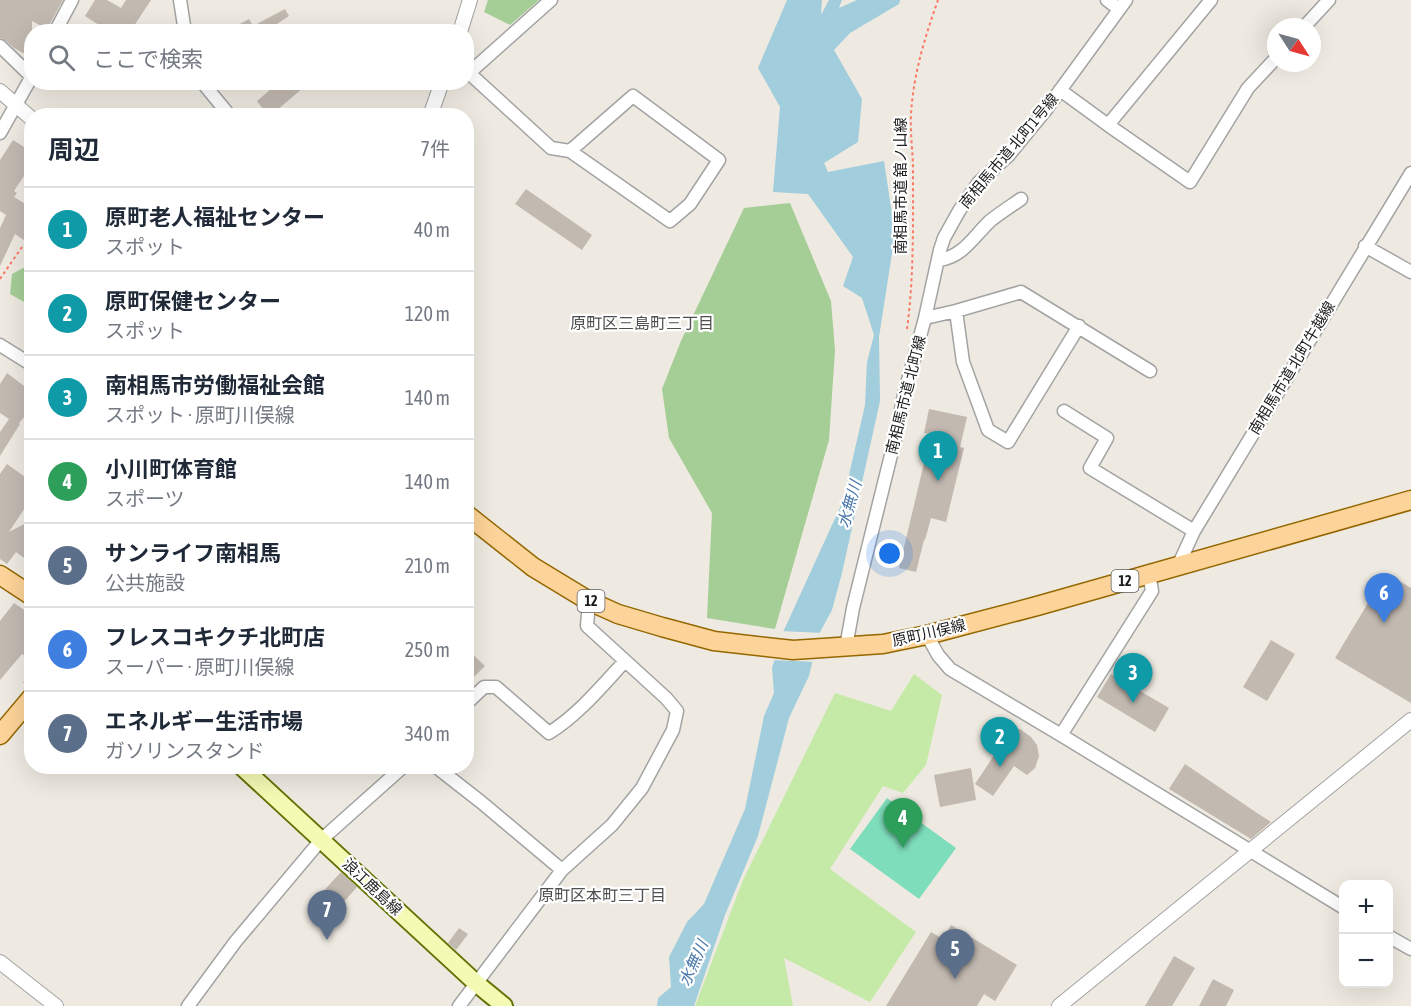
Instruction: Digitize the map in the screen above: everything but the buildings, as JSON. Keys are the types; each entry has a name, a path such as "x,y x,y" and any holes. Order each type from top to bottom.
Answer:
{"main road":[{"name":"原町川俣線","path":"474,520 533,567 589,601 618,614 714,641 793,650 883,644 927,635 1411,500"},
{"path":"0,576 24,591"},
{"path":"0,735 24,706"},
{"name":"浪江鹿島線","path":"250,774 504,1006"}],"street":[{"path":"59,24 72,0"},
{"path":"180,0 184,24"},
{"path":"462,24 470,0"},
{"path":"474,68 551,0"},
{"path":"1107,0 1122,4"},
{"path":"1108,124 1211,0"},
{"path":"1312,18 1329,0"},
{"name":"南相馬市道 北町1号線","path":"925,318 940,250 959,211 979,182 1008,156 1060,90 1122,4"},
{"path":"0,46 24,69"},
{"path":"1060,90 1190,182 1248,88 1267,68"},
{"path":"474,78 551,148 570,151 670,221 690,204 719,160 633,96 570,151"},
{"path":"0,133 24,90"},
{"path":"209,90 223,108"},
{"path":"433,108 439,90"},
{"path":"0,91 24,112"},
{"name":"南相馬市道 北町牛越線","path":"1178,566 1194,531 1411,173"},
{"path":"939,260 960,253 990,221 1021,199"},
{"path":"1365,246 1411,272"},
{"name":"南相馬市道 北町線","path":"841,647 853,608 895,439 903,395 925,318 1021,292 1150,371"},
{"path":"956,311 963,362 988,430 1008,442 1079,326"},
{"path":"0,345 24,360"},
{"path":"1064,411 1107,438 1090,468 1194,531"},
{"path":"1061,735 1152,591 1149,574"},
{"path":"459,1006 562,870 612,825 642,788 673,730 677,711 666,698 587,626 589,601"},
{"path":"927,635 938,655 950,669 1339,906"},
{"path":"474,696 484,687 496,687 549,733 582,706 625,661"},
{"path":"1059,1006 1411,720"},
{"path":"188,1006 236,941 321,840 395,774"},
{"path":"445,774 498,815 562,870"},
{"path":"1393,939 1411,950"},
{"path":"0,962 56,1006"}],"path":[{"name":"南相馬市道 舘ノ山線","path":"907,330 911,302 913,167 911,115 919,62 938,0"},
{"path":"0,279 22,248"}],"green space":[{"path":"488,0 539,0 510,25 484,12"},
{"path":"790,203 831,301 835,350 829,440 775,629 707,618 712,513 669,438 662,389 681,341 744,208"},
{"path":"24,268 24,302 10,294 12,274"},
{"path":"914,674 942,695 926,765 903,793 883,786 830,869 916,932 870,1002 784,958 793,1006 695,1006 743,880 835,693 891,711"},
{"path":"887,798 956,848 919,899 850,849"}],"water":[{"name":"水無川","path":"787,0 822,0 821,15 829,0 842,0 839,8 857,0 900,0 899,4 850,33 834,50 862,99 858,142 824,163 828,172 884,161 895,234 879,337 880,401 832,610 819,634 809,676 789,718 758,836 725,915 694,1006 657,1006 658,998 671,987 669,957 687,922 704,904 745,809 764,716 774,693 772,668 784,630 843,501 865,405 867,362 874,335 862,298 843,286 853,257 808,194 773,192 780,107 758,68"}],"pier":[{"path":"780,631 823,633 816,662 771,660"}],"place":[{"name":"原町老人福祉センター","path":"938,481"},
{"name":"フレスコキクチ北町店","path":"1384,623"},
{"name":"南相馬市労働福祉会館","path":"1133,703"},
{"name":"原町保健センター","path":"1000,767"},
{"name":"小川町体育館","path":"903,848"},
{"name":"エネルギー生活市場","path":"327,940"},
{"name":"サンライフ南相馬","path":"955,979"}],"district":[{"name":"原町区三島町三丁目","path":"642,323"},
{"name":"原町区本町三丁目","path":"602,895"}]}
